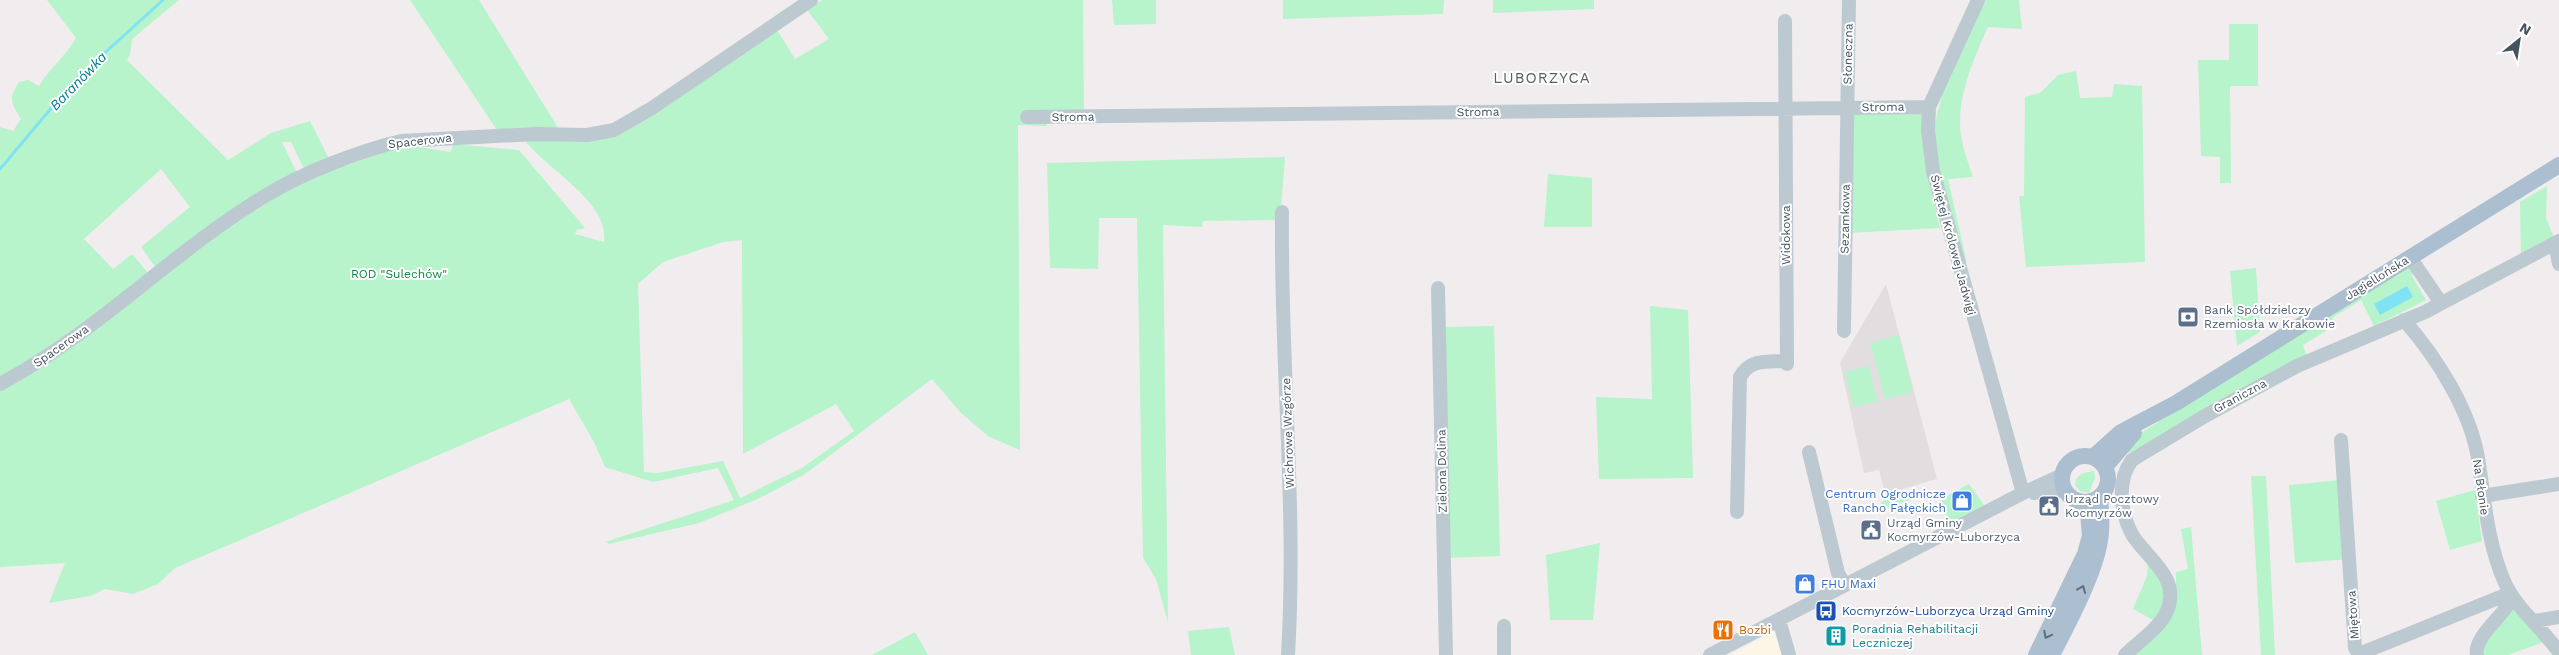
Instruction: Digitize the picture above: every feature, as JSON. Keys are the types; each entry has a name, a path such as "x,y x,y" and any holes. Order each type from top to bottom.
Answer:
{"main road":[{"name":"Jagiellońska","path":"2099,462 2143,422 2559,165"},
{"path":"2036,655 2085,554 2090,536 2093,499 2107,484 2099,462 2076,458 2067,465 2064,482 2074,499 2093,499"},
{"path":"2052,655 2075,606 2099,547 2101,530 2093,499"}],"street":[{"name":"Spacerowa","path":"0,384 59,348 124,302 203,239 265,196 294,179 382,145 401,141 536,134 587,135 614,130 652,108 811,0"},
{"name":"Słoneczna","path":"1846,108 1849,0"},
{"name":"Świętej Królowej Jadwigi","path":"1978,0 1929,107 1928,131 1933,171 2023,493"},
{"name":"Widokowa","path":"1737,512 1740,377 1745,367 1753,362 1787,363 1785,21"},
{"name":"Stroma","path":"1027,117 1929,107"},
{"name":"Sezamkowa","path":"1844,331 1846,108"},
{"name":"Wichrowe Wzgórze","path":"1282,212 1282,292 1290,496 1291,602 1288,655"},
{"path":"2557,242 2559,264"},
{"name":"Graniczna","path":"2126,655 2162,619 2170,598 2165,575 2133,535 2124,514 2121,491 2125,470 2132,460 2205,416 2297,366 2441,303 2557,242"},
{"path":"2410,257 2441,303"},
{"name":"Zielona Dolina","path":"1438,288 1446,655"},
{"name":"Na Błonie","path":"2404,320 2432,354 2447,378 2468,425 2479,464 2482,496 2494,556 2513,597 2559,652"},
{"name":"Miętowa","path":"2341,440 2355,648 2359,655 2503,596 2513,597"},
{"path":"1809,452 1838,573 1845,586"},
{"path":"1710,655 2023,493 2064,482"},
{"path":"2482,496 2559,484"},
{"path":"2477,655 2476,648 2480,640 2509,606 2513,597"},
{"path":"2534,621 2559,617"},
{"path":"1779,620 1789,655"},
{"path":"1504,626 1504,655"}],"shaded area":[{"path":"1886,284 1937,479 1885,494 1879,470 1864,473 1840,363"},
{"path":"1774,631 1777,633 1783,655 1730,655"}],"green space":[{"path":"47,0 179,0 132,39 130,55 127,60 228,160 271,133 310,121 329,159 304,169 291,142 282,142 297,173 156,268 141,247 190,207 161,169 84,239 113,269 132,254 148,273 117,302 0,379 0,127 13,131 21,119 12,100 13,93 19,82 28,80 39,86 76,38"},
{"path":"410,0 479,0 560,131 497,130"},
{"name":"ROD \"Sulechów\"","path":"822,0 1083,0 1084,118 1047,118 1047,126 1018,125 1020,450 988,436 960,412 932,379 805,474 760,498 699,523 609,544 605,542 734,500 718,468 653,482 605,467 594,442 569,399 175,568 158,584 133,594 105,589 90,596 49,603 65,563 0,567 0,389 208,240 303,180 404,145 451,152 453,144 519,150 585,228 577,230 575,234 604,242 603,227 597,213 587,199 524,139 613,135 776,28 795,59 829,39 807,10","holes":["742,240 743,454 836,404 854,431 802,468 740,498 723,461 658,473 644,472 638,284 663,262 723,242"]},
{"path":"1112,0 1156,0 1156,24 1114,25"},
{"path":"1283,0 1444,0 1443,14 1283,19"},
{"path":"1493,0 1594,0 1594,9 1493,13"},
{"path":"1984,0 2019,0 2022,29 1988,27 1963,94 1960,122 1961,136 1973,177 1948,179 1967,263 1962,258 1944,199 1937,168 1934,139 1945,86"},
{"path":"2229,24 2258,24 2258,86 2230,86 2231,183 2220,183 2220,157 2201,156 2198,60 2229,60"},
{"path":"2076,71 2080,98 2112,97 2114,84 2142,86 2145,262 2026,267 2019,196 2024,196 2025,97 2040,93 2058,75"},
{"path":"1924,111 1924,157 1940,228 1849,233 1851,112"},
{"path":"1285,157 1280,220 1203,221 1202,227 1163,225 1168,622 1156,579 1143,558 1137,218 1099,218 1098,269 1050,268 1047,163"},
{"path":"1548,174 1592,178 1592,227 1544,227"},
{"path":"2547,186 2546,218 2555,240 2521,257 2520,202"},
{"path":"2408,266 2414,270 2412,276 2426,300 2374,326 2361,300 2332,318 2337,324 2303,345 2307,356 2137,452 2120,454 2136,436"},
{"path":"2256,268 2260,332 2237,346 2230,271"},
{"path":"1650,306 1688,310 1693,478 1599,479 1596,397 1652,399"},
{"path":"1494,326 1500,556 1443,558 1442,327"},
{"path":"1899,335 1913,392 1885,399 1870,343"},
{"path":"1869,366 1877,401 1853,407 1845,372"},
{"path":"2094,471 2095,478 2089,493 2080,491 2075,485 2077,478 2084,473"},
{"path":"2251,476 2266,476 2275,655 2261,655"},
{"path":"2341,480 2351,559 2295,563 2289,485"},
{"path":"1969,484 1984,505 1949,524 1941,499"},
{"path":"1921,490 1922,496 1883,509 1881,503 1884,500"},
{"path":"2475,490 2482,541 2450,550 2436,501"},
{"path":"2191,527 2202,655 2132,655 2176,596 2176,572 2188,569 2181,529"},
{"path":"1600,543 1593,620 1550,620 1546,555"},
{"path":"2148,561 2159,574 2164,590 2162,605 2153,620 2133,609 2147,576"},
{"path":"2514,603 2544,642 2508,655 2483,655 2481,642"},
{"path":"1229,627 1235,655 1191,655 1188,631"},
{"path":"915,632 928,655 872,655"}],"water":[{"path":"2407,286 2413,297 2380,315 2374,304"}],"waterway":[{"name":"Baranówka","path":"0,169 75,80 163,0"}],"place":[{"name":"Bank Spółdzielczy Rzemiosła w Krakowie","path":"2188,317"},
{"name":"Centrum Ogrodnicze Rancho Fałęckich","path":"1962,501"},
{"name":"Urząd Pocztowy Kocmyrzów","path":"2049,506"},
{"name":"Urząd Gminy Kocmyrzów-Luborzyca","path":"1871,530"},
{"name":"FHU Maxi","path":"1805,584"},
{"name":"Kocmyrzów-Luborzyca Urząd Gminy","path":"1826,611"},
{"name":"Bozbi","path":"1723,630"},
{"name":"Poradnia Rehabilitacji Leczniczej","path":"1836,636"}],"district":[{"name":"LUBORZYCA","path":"1542,78"}]}
